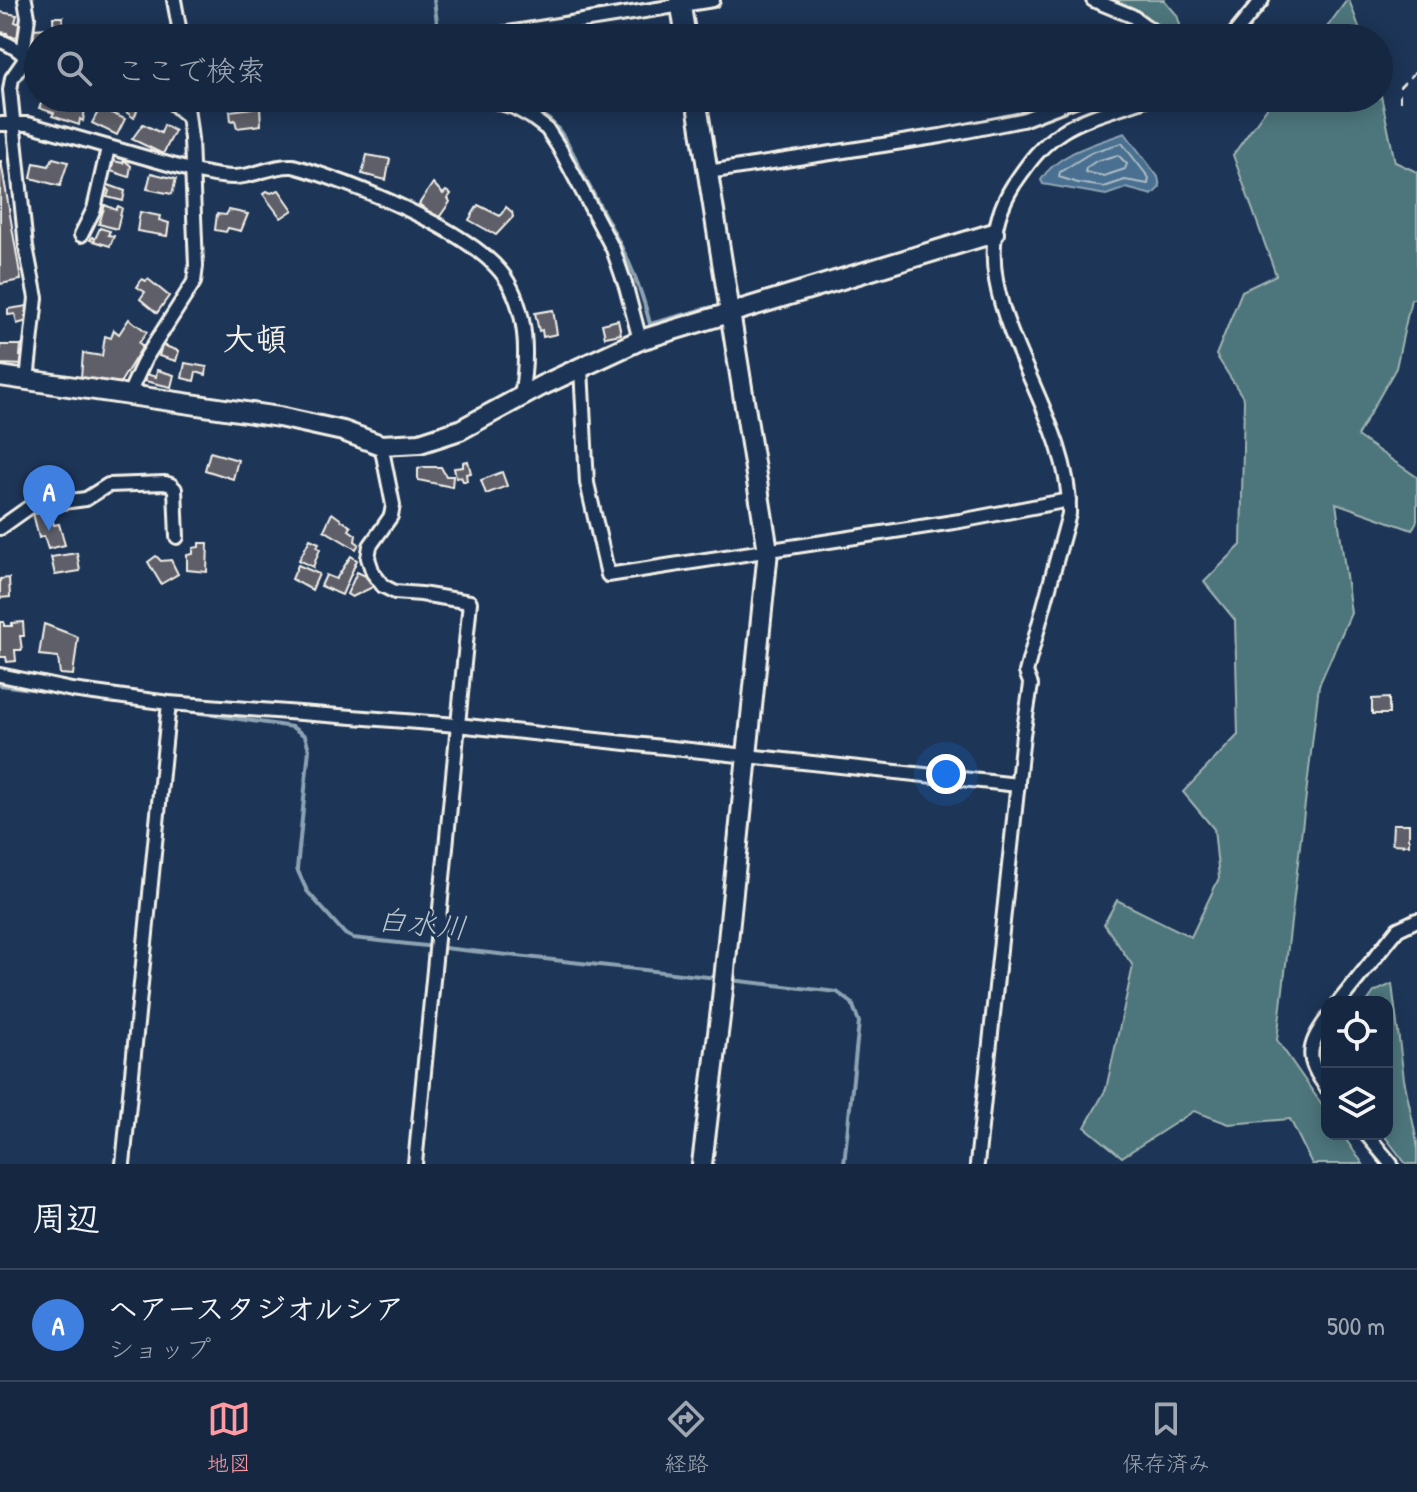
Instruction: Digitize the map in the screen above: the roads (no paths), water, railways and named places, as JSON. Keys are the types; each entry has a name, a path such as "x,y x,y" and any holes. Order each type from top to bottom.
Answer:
{"street":[{"path":"25,0 28,24"},
{"path":"174,0 178,24"},
{"path":"559,24 713,0"},
{"path":"1093,0 1132,16 1143,24"},
{"path":"1242,24 1262,0"},
{"path":"681,3 684,24"},
{"path":"0,41 24,54"},
{"path":"24,64 12,78 6,123 36,298 27,380"},
{"path":"182,112 188,117"},
{"path":"129,394 145,359 194,282 193,171 187,112"},
{"path":"522,112 547,129 613,249 640,340"},
{"path":"698,112 768,551 702,1164"},
{"path":"708,172 941,136 1022,120 1043,112"},
{"path":"977,1164 1031,685 1026,672 1069,514 1069,481 1046,412 1002,308 995,281 994,233 1007,195 1040,147 1067,129 1111,112"},
{"path":"6,123 28,124 193,171 242,177 276,167 293,166 406,208 473,248 493,263 506,279 521,318 526,365 521,396"},
{"path":"81,235 94,209 108,148"},
{"path":"0,376 314,423 381,445 403,445 441,438 640,340 994,233"},
{"path":"581,368 587,483 608,575 960,521 1069,500"},
{"path":"381,445 393,505 391,516 370,546 368,558 373,573 383,586 395,592 470,602 415,1164"},
{"path":"0,528 31,506 86,499 108,485 165,483 175,489 177,537"},
{"path":"0,675 72,690 169,703 457,725 1018,785"},
{"path":"123,1164 169,703"},
{"path":"1344,996 1398,929 1415,924"},
{"path":"1321,1030 1311,1047 1311,1063 1321,1079"},
{"path":"1371,1140 1391,1164"}],"water":[{"path":"1125,133 1158,177 1160,187 1152,195 1126,188 1106,195 1043,184 1041,180 1048,171 1067,156"}],"waterway":[{"path":"434,0 437,24"},
{"path":"539,112 554,124 567,142 616,235 632,268 650,324 712,307"},
{"name":"白水川","path":"0,685 54,692"},
{"name":"白水川","path":"181,710 292,727 305,736 309,749 297,869 307,891 345,934 353,938 717,978"},
{"name":"白水川","path":"730,980 837,992 852,1003 859,1022 844,1164"}],"place":[{"name":"ヘアースタジオルシア","path":"49,531"}],"district":[{"name":"大頓","path":"255,339"}]}
